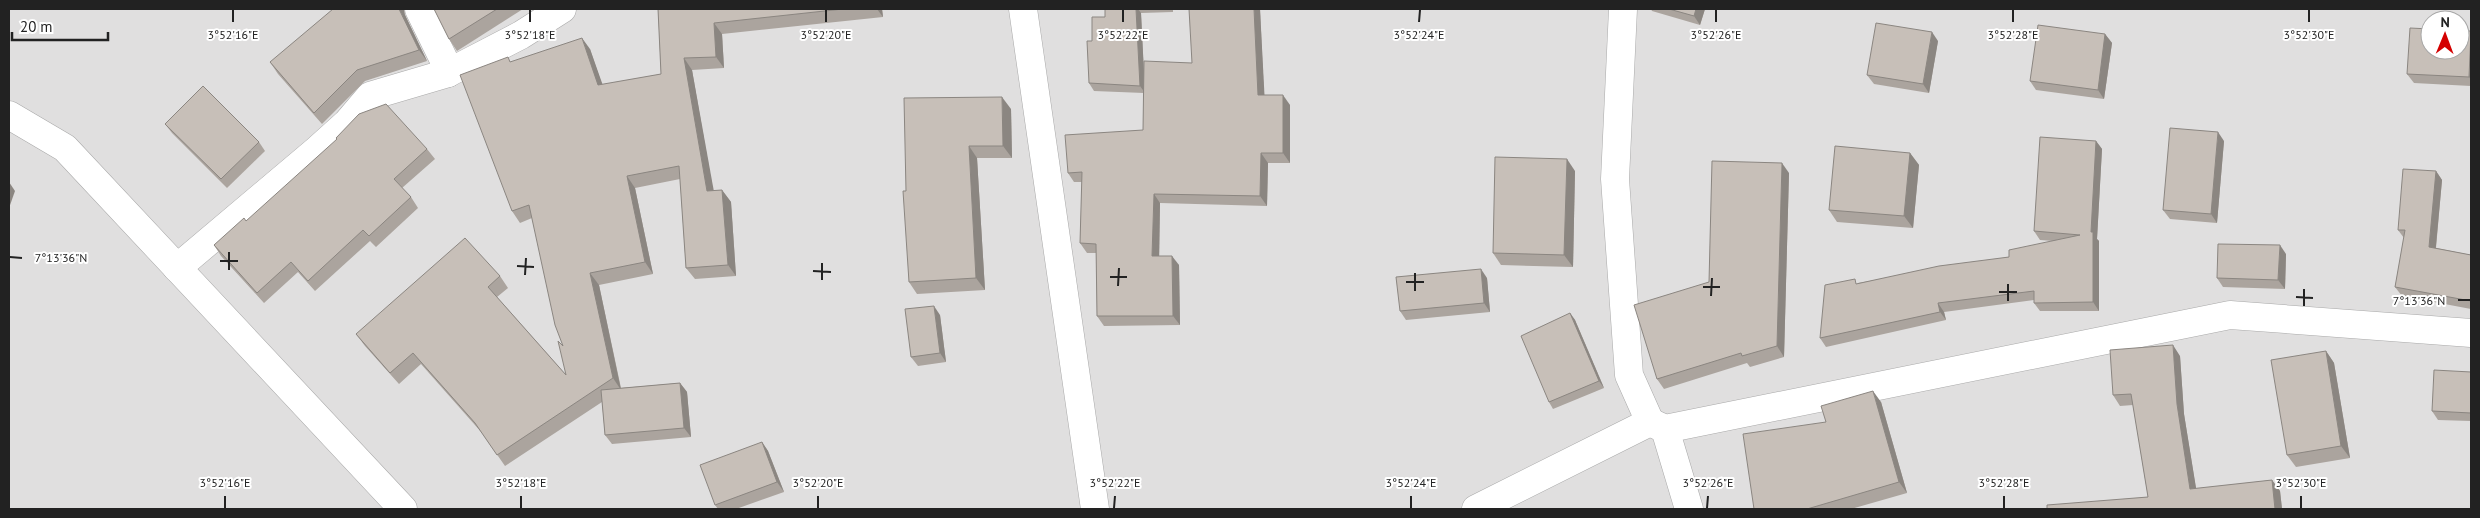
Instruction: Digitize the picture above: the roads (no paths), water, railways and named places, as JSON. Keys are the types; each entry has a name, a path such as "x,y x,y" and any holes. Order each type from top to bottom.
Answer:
{"street":[{"path":"419,9 443,58 448,73"},
{"path":"178,268 317,150 347,123 370,96 448,73 472,63 562,9"},
{"path":"1024,9 1095,509"},
{"path":"1623,9 1615,179 1629,375 1658,425 1689,509"},
{"path":"9,115 65,148 403,509"},
{"path":"1476,509 1658,425 2230,315 2471,333"}]}
